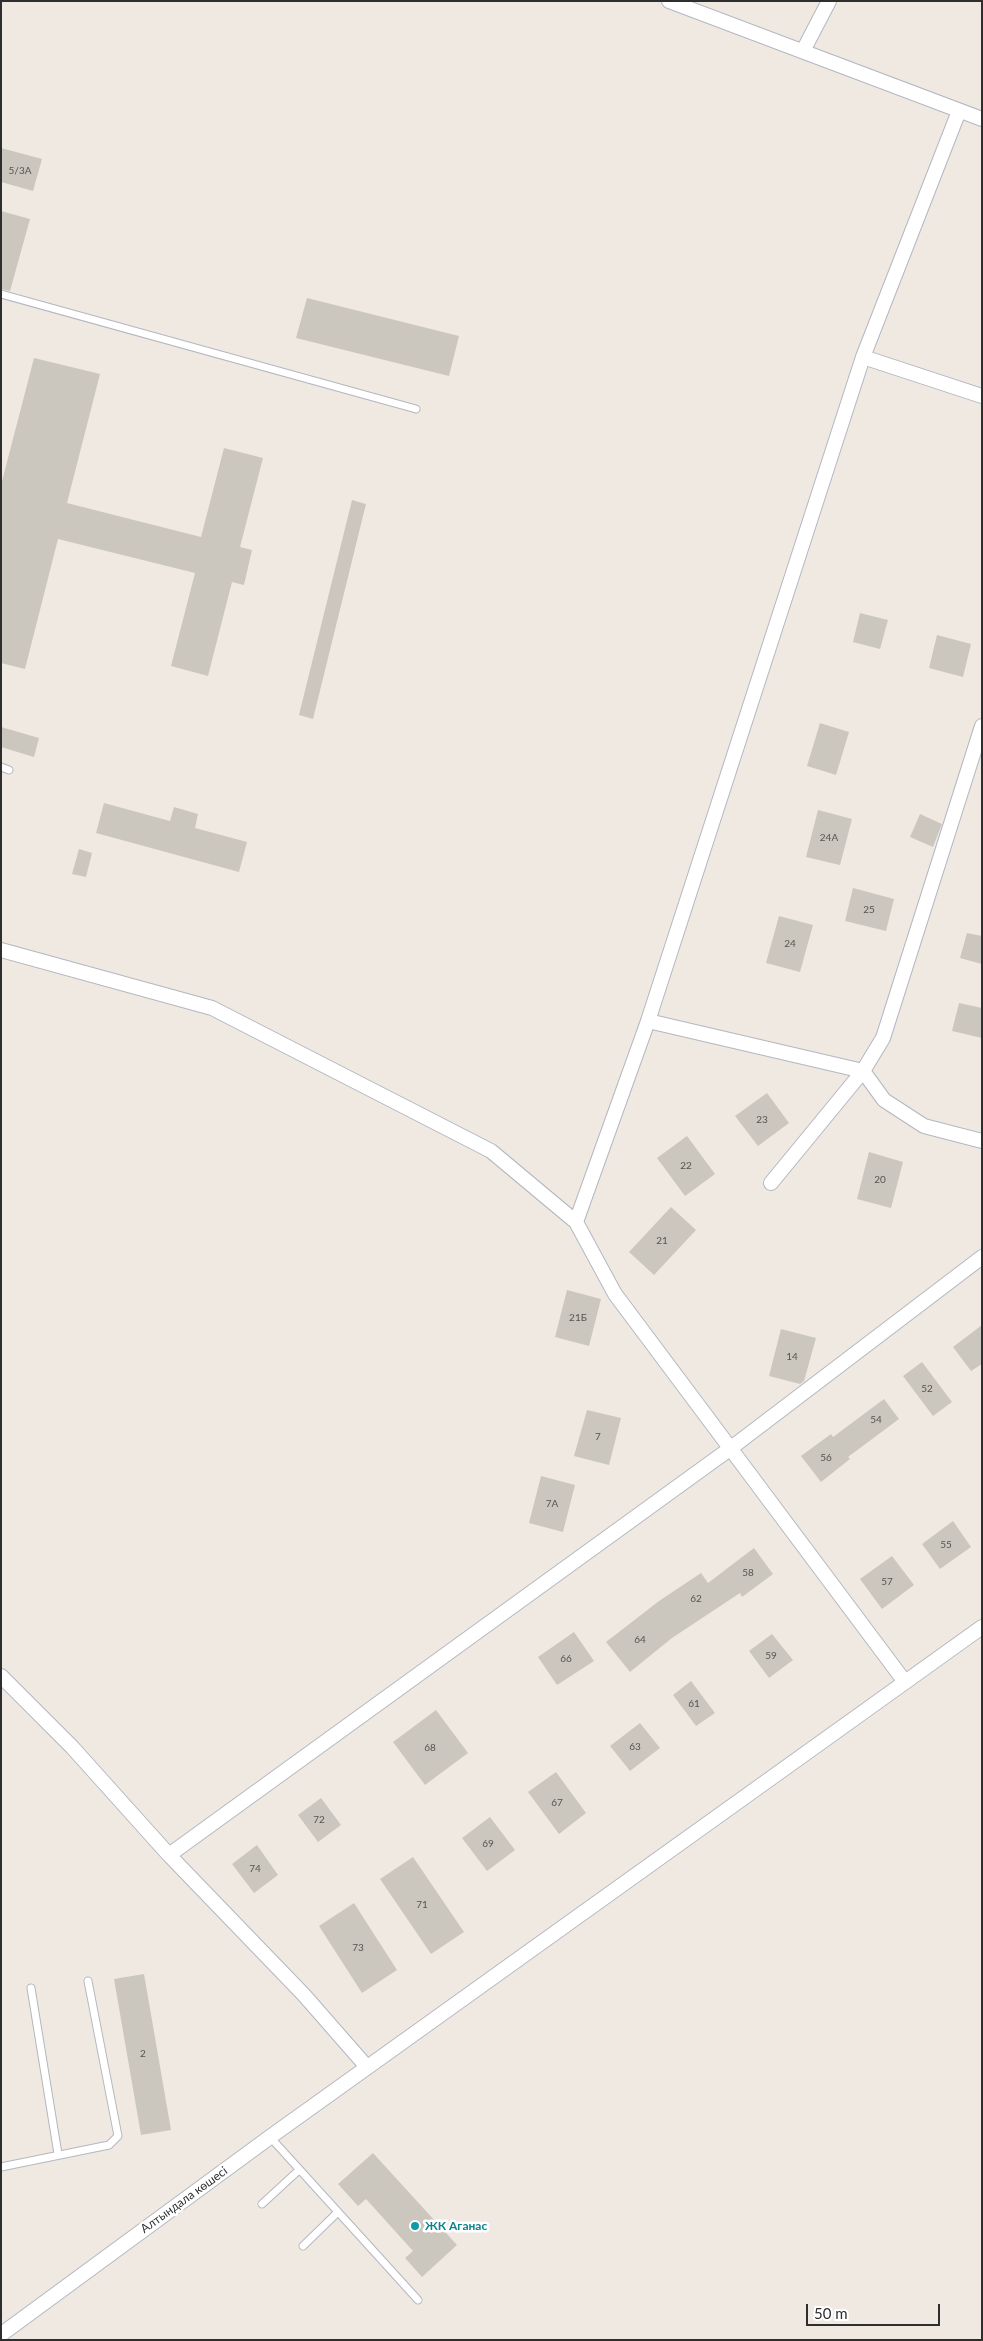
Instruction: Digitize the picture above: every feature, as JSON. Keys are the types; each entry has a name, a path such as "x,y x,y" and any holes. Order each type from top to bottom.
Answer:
{"street":[{"path":"669,1 982,119"},
{"path":"803,52 829,1"},
{"path":"576,1222 648,1021 863,357 959,111"},
{"path":"863,357 982,396"},
{"path":"771,1183 863,1071 883,1038 982,726"},
{"path":"1,950 212,1008 491,1152 576,1222 615,1294 905,1682"},
{"path":"648,1021 863,1071 884,1100 924,1126 982,1141"},
{"path":"168,1855 731,1448 982,1257"},
{"name":"Алтындала көшесі","path":"2,2333 270,2137 982,1627"},
{"path":"1,1676 72,1748 168,1855 304,1995 368,2067"}],"lane":[{"path":"1,294 416,408"},
{"path":"1,767 10,770"},
{"path":"1,2167 109,2145 118,2136 88,1981"},
{"path":"31,1988 58,2154"},
{"path":"270,2137 418,2300"},
{"path":"262,2204 299,2170"},
{"path":"303,2246 338,2212"}],"building":[{"path":"1,148 42,159 33,191 1,182"},
{"path":"1,211 30,219 10,291 1,289"},
{"path":"307,298 459,336 449,376 296,338"},
{"path":"34,358 100,374 67,503 201,537 224,448 263,458 240,547 252,550 244,585 232,582 208,676 171,666 195,573 58,539 25,669 1,663 1,485"},
{"path":"352,500 366,504 313,719 299,715"},
{"path":"860,613 888,620 880,649 853,642"},
{"path":"937,635 971,644 963,677 929,668"},
{"path":"820,723 849,732 836,775 807,766"},
{"path":"1,727 39,738 34,757 1,747"},
{"path":"104,803 170,821 174,807 198,814 195,828 247,842 239,872 96,833"},
{"path":"818,810 852,819 840,865 806,857"},
{"path":"920,814 942,824 933,847 910,837"},
{"path":"79,849 92,853 86,877 72,874"},
{"path":"853,888 894,899 886,931 845,921"},
{"path":"779,916 813,925 800,972 766,963"},
{"path":"967,933 982,936 982,964 960,958"},
{"path":"959,1003 982,1008 982,1038 952,1031"},
{"path":"767,1093 789,1123 758,1146 735,1116"},
{"path":"687,1136 715,1174 685,1196 657,1158"},
{"path":"869,1152 903,1162 891,1208 857,1199"},
{"path":"671,1207 696,1230 654,1275 629,1252"},
{"path":"567,1290 601,1299 589,1346 555,1337"},
{"path":"982,1325 982,1364 971,1371 953,1347"},
{"path":"781,1329 816,1338 804,1381 800,1384 769,1376"},
{"path":"922,1362 952,1402 933,1416 903,1376"},
{"path":"884,1399 899,1419 848,1457 850,1459 821,1482 801,1456 831,1434 833,1437"},
{"path":"587,1410 621,1418 609,1465 574,1456"},
{"path":"541,1476 575,1485 563,1532 529,1523"},
{"path":"953,1521 971,1547 940,1569 922,1544"},
{"path":"754,1548 773,1574 742,1597 740,1593 672,1638 630,1672 606,1642 659,1601 701,1573 708,1583"},
{"path":"892,1556 914,1585 882,1609 860,1579"},
{"path":"574,1632 594,1661 557,1685 538,1657"},
{"path":"772,1634 793,1660 769,1678 749,1651"},
{"path":"691,1681 715,1713 696,1726 673,1695"},
{"path":"436,1710 468,1753 425,1785 393,1742"},
{"path":"640,1723 660,1748 630,1771 610,1746"},
{"path":"556,1772 586,1813 559,1834 528,1792"},
{"path":"321,1798 341,1825 318,1842 298,1815"},
{"path":"490,1817 515,1850 487,1871 462,1838"},
{"path":"257,1845 278,1875 254,1893 232,1864"},
{"path":"413,1857 464,1932 431,1954 380,1879"},
{"path":"354,1903 397,1970 362,1993 319,1926"},
{"path":"144,1974 171,2130 141,2135 114,1979"},
{"name":"ЖК Аганас","path":"373,2153 457,2245 422,2277 405,2258 413,2251 366,2199 358,2206 338,2184"}],"place":[{"name":"ЖК Аганас","path":"415,2226"}]}
